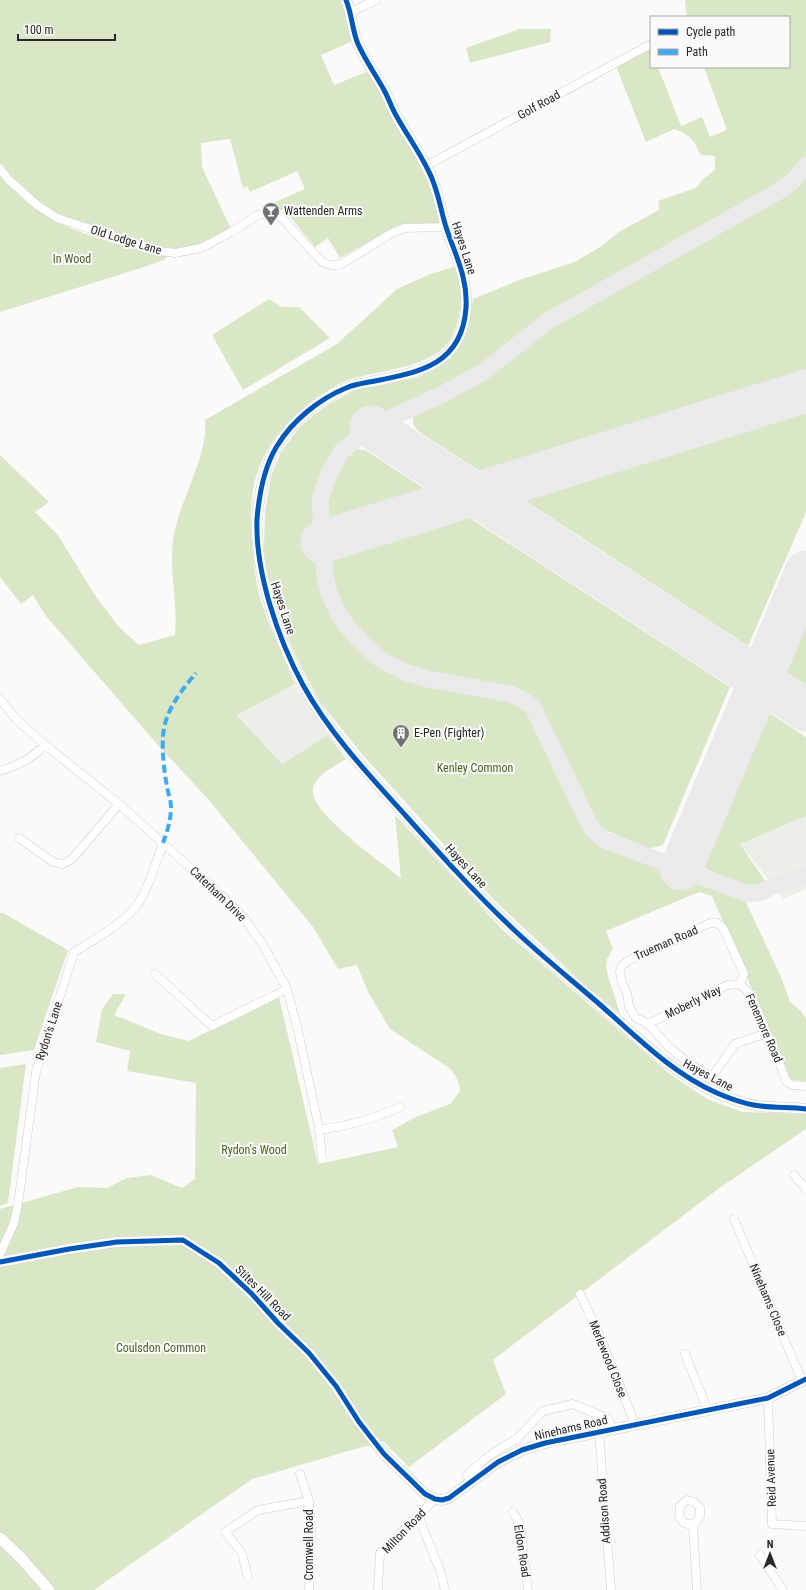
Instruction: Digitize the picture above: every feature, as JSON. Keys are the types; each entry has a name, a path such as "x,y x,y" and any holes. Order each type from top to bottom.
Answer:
{"main road":[{"path":"0,1538 21,1558 49,1590"}],"street":[{"name":"Hayes Lane","path":"346,0 351,12 353,28 358,44 386,93 396,115 426,166 439,198 446,227 460,262 465,286 466,310 461,334 456,344 446,355 428,368 349,386 327,397 307,412 291,428 276,448 266,471 260,494 257,521 258,548 264,582 272,613 287,650 303,685 333,732 359,764 488,904 543,956 662,1059 695,1081 715,1092 744,1103 758,1106 806,1109"},
{"path":"351,12 376,0"},
{"name":"Golf Road","path":"426,166 650,45"},
{"name":"Old Lodge Lane","path":"0,169 38,205 57,218 146,247 172,253 201,248 231,232 258,214 268,213 280,216 318,258 327,265 335,266 342,264 390,234 404,228 446,227"},
{"name":"Caterham Drive","path":"0,699 15,718 45,745 119,804 245,919 263,945 287,989 298,1031 319,1130 322,1159"},
{"path":"0,771 16,766 32,758 45,745"},
{"path":"19,838 54,862 63,864 72,858 119,804"},
{"name":"Rydon's Lane","path":"0,1254 14,1223 18,1204 36,1072 74,952 115,927 136,908 163,843"},
{"name":"Fenemore Road","path":"710,923 717,923 723,928 744,974 740,984 750,994 764,1025 764,1034 774,1047 786,1081 792,1085 806,1086"},
{"name":"Trueman Road","path":"648,1024 635,1016 629,1006 627,993 622,983 620,973 621,967 627,960 670,943 710,923"},
{"path":"155,974 212,1026 287,989"},
{"name":"Moberly Way","path":"648,1024 727,985 740,984"},
{"path":"648,1024 669,1047 691,1065 712,1077 735,1044 764,1034"},
{"path":"319,1130 344,1127 369,1120 400,1107"},
{"path":"794,1175 802,1182 806,1189"},
{"name":"Ninehams Close","path":"734,1219 804,1380"},
{"name":"Stites Hill Road","path":"0,1262 117,1242 183,1240 219,1263 252,1294 278,1323 309,1353 336,1386 359,1422 384,1454 425,1494 435,1499"},
{"name":"Merlewood Close","path":"580,1294 601,1339 635,1424"},
{"path":"685,1354 708,1411"},
{"name":"Ninehams Road","path":"435,1499 442,1500 449,1498 498,1462 522,1450 545,1443 768,1398 804,1380"},
{"name":"Reid Avenue","path":"768,1398 772,1524 806,1526"},
{"name":"Ninehams Road","path":"471,1482 467,1475 491,1455 517,1439 543,1411 573,1404 609,1420 612,1429"},
{"name":"Addison Road","path":"598,1432 611,1590"},
{"name":"Cromwell Road","path":"300,1474 309,1501 311,1530 309,1590"},
{"name":"Milton Road","path":"378,1590 380,1553 435,1499"},
{"path":"248,1578 242,1553 224,1532 258,1510 309,1501"},
{"name":"Eldon Road","path":"513,1512 520,1524 528,1590"},
{"path":"419,1514 422,1526 440,1570 445,1590"},
{"path":"692,1525 697,1590"},
{"path":"760,1556 783,1590"}],"shaded area":[{"path":"295,684 328,735 282,764 237,714"},
{"path":"806,816 806,889 784,899 740,844"}],"green space":[{"path":"0,0 341,0 353,41 321,55 334,85 369,71 423,167 435,198 441,224 404,224 388,231 340,258 328,238 315,247 283,210 274,210 271,204 305,189 297,171 250,192 247,186 243,188 230,139 201,143 202,167 231,229 205,242 177,250 148,246 108,234 53,211 31,195 0,164"},
{"name":"Kenley Common","path":"685,0 806,0 806,157 789,176 776,185 547,317 481,368 378,417 357,431 339,448 324,474 315,500 321,577 325,594 334,614 359,646 380,663 404,676 428,684 508,698 531,712 591,834 603,843 744,898 781,977 790,1002 801,1011 806,1019 806,1081 791,1080 712,896 699,892 606,931 613,949 607,959 606,967 620,1014 573,974 493,899 362,754 320,702 297,659 279,615 268,581 264,550 265,512 271,476 281,452 299,428 315,414 332,402 356,390 416,378 436,369 451,358 461,345 468,329 473,299 519,280 575,262 600,247 619,232 659,210 658,201 696,188 702,180 715,170 715,156 701,155 691,138 680,131 674,129 646,142 616,66 650,49 650,68 658,68 681,126 702,117 710,137 727,130 704,68 790,68 790,16 687,16"},
{"path":"519,29 551,29 550,42 470,63 466,48"},
{"path":"806,174 806,512 748,646 421,433 417,430 413,420 416,413 423,407 487,378 555,324 788,190"},
{"name":"In Wood","path":"0,175 13,189 35,208 67,226 97,238 158,255 167,256 164,260 141,268 0,312"},
{"name":"Coulsdon Common","path":"456,266 461,287 460,313 455,330 446,345 433,356 425,360 399,368 350,379 330,389 295,415 276,437 261,463 257,472 253,492 251,513 252,543 258,591 276,641 295,684 237,715 282,764 328,735 346,759 326,771 318,779 313,789 315,799 322,810 348,836 401,878 395,815 503,930 671,1075 709,1100 743,1112 806,1114 806,1129 718,1189 493,1360 506,1394 409,1467 383,1441 252,1479 94,1590 0,1590 0,1209 78,1187 107,1188 127,1178 151,1175 182,1188 195,1179 196,1083 127,1071 130,1051 96,1042 102,1009 113,994 126,994 114,1015 161,1034 189,1041 279,997 318,1164 398,1147 392,1130 416,1117 450,1104 460,1091 457,1078 449,1068 390,1029 368,992 357,965 338,969 313,927 207,798 157,744 46,616 33,595 21,604 0,577 0,455 49,502 35,512 58,535 94,594 119,627 139,645 175,635 176,623 172,563 173,540 176,525 202,450 205,435 205,420 337,344 397,289 428,275"},
{"path":"269,299 282,307 299,307 330,338 243,390 212,335"},
{"path":"357,449 365,450 730,687 663,845 648,849 599,827 540,704 524,693 511,687 432,674 413,669 388,658 350,623 338,600 334,583 330,563 325,502 336,471 349,451"},
{"path":"806,624 806,685 786,672"},
{"path":"768,712 806,737 806,816 740,844 766,882 750,889 713,876 705,867 705,858"},
{"path":"0,913 3,913 68,950 34,1050 0,1055"},
{"path":"26,1064 8,1203 0,1206 0,1068"}],"taxiway":[{"path":"806,165 793,181 779,191 548,321 483,372 443,394 371,427 341,452 327,478 320,501 325,575 329,593 338,613 346,625 362,643 383,661 405,672 428,679 510,694 522,699 533,707 588,822 594,831 605,840 748,894 761,892 773,886 806,875"}],"runway":[{"path":"322,542 806,391"},
{"path":"371,427 806,710"},
{"path":"681,869 806,572"}],"marked path":[{"path":"163,843 170,821 171,812 171,802 164,762 164,728 166,719 174,702 196,673"}],"cycle path":[{"path":"346,0 356,39 361,50 384,90 395,114 417,150 434,184 446,227 463,276 466,308 463,327 457,342 448,353 423,369 392,378 349,387 326,398 307,412 290,428 272,454 265,472 259,500 257,539 264,583 285,647 303,685 314,703 351,754 457,873 497,914 532,946 639,1040 684,1075 717,1093 739,1101 767,1107 806,1109"},
{"path":"0,1262 117,1242 183,1240 219,1263 252,1294 278,1323 309,1353 336,1386 359,1422 384,1454 425,1494 435,1499 442,1500 449,1498 498,1462 522,1450 545,1443 768,1398 806,1379"}],"place":[{"name":"Wattenden Arms","path":"271,226"},
{"name":"E-Pen (Fighter)","path":"401,748"}],"park label":[{"name":"Rydon's Wood","path":"254,1150"}]}
